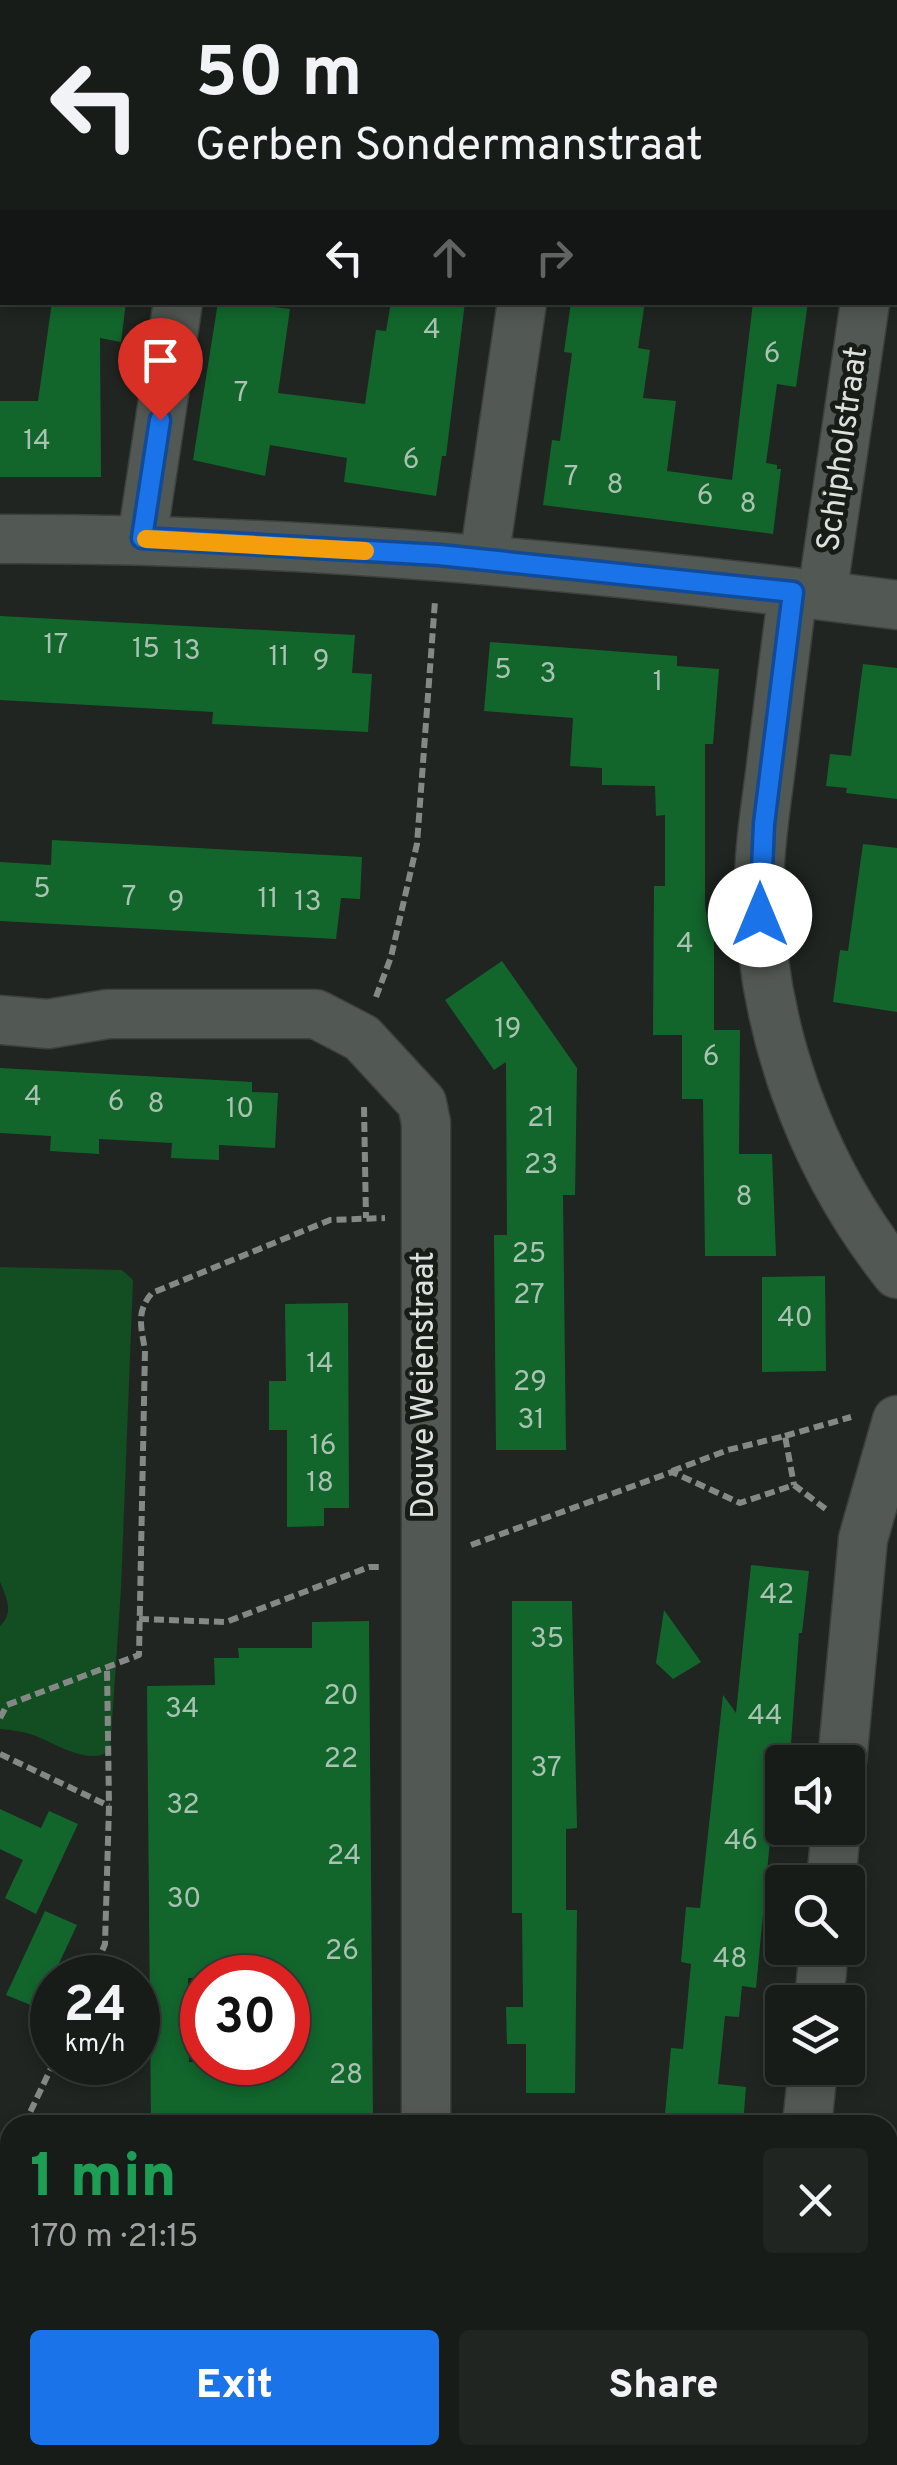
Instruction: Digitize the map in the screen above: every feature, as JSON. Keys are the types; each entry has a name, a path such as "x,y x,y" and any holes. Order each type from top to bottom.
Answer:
{"street":[{"path":"142,538 178,305"},
{"path":"461,557 521,305"},
{"name":"Schipholstraat","path":"864,305 764,824 759,883 761,947 780,1038 809,1126 839,1187 897,1274"},
{"path":"0,540 142,538 461,557 897,605"},
{"name":"Douve Weienstraat","path":"0,1020 48,1024 108,1014 316,1014 362,1038 422,1104 426,1122 426,2115"},
{"path":"844,1745 878,1417"},
{"path":"809,2115 812,2085"}],"path":[{"path":"0,1718 8,1706 139,1655 146,1350 140,1314 144,1303 152,1293 330,1220 366,1218 362,1038 390,957 417,844 461,557"},
{"path":"139,1619 226,1622 369,1568 424,1562 728,1450 878,1417"},
{"path":"785,1436 794,1485 864,1539"},
{"path":"672,1472 740,1503 794,1485"},
{"path":"101,1955 106,1944 109,1806 106,1668"},
{"path":"0,1754 109,1806"},
{"path":"29,2115 43,2085"}],"green space":[{"path":"0,1267 122,1270 133,1280 121,1589 110,1751 101,1755 82,1755 29,1734 0,1729 0,1626 8,1610 0,1582"}],"building":[{"path":"52,305 126,305 121,342 100,338 101,477 0,477 0,401 38,401"},
{"path":"218,305 290,309 278,393 365,404 376,330 386,331 390,305 465,305 446,456 442,456 436,496 344,482 347,458 270,445 265,476 193,460"},
{"path":"571,305 645,305 638,348 650,350 643,398 676,401 667,471 732,480 753,305 808,305 796,387 777,384 766,463 781,469 773,534 543,505 552,440 560,441 572,353 564,352"},
{"path":"0,616 355,635 352,673 372,674 368,732 212,724 213,712 0,700"},
{"path":"490,642 677,656 677,666 719,669 713,744 705,744 705,905 708,926 714,926 714,1030 740,1030 739,1154 772,1154 776,1256 705,1256 703,1099 682,1099 682,1035 653,1035 654,886 665,886 665,815 656,816 655,786 602,785 602,768 570,766 573,718 484,711"},
{"path":"863,664 897,668 897,799 846,793 847,788 826,786 830,754 851,756"},
{"path":"52,840 362,857 360,899 341,898 336,939 0,921 0,862 51,865"},
{"path":"863,844 897,848 897,1012 833,1002 840,950 848,951"},
{"path":"502,961 577,1068 575,1195 563,1195 566,1450 496,1450 494,1235 507,1235 506,1062 494,1070 445,1000"},
{"path":"0,1068 252,1082 252,1092 278,1093 275,1148 219,1145 219,1160 171,1158 172,1143 99,1139 99,1154 50,1151 51,1136 0,1133"},
{"path":"825,1276 826,1371 762,1372 762,1277"},
{"path":"348,1303 349,1508 324,1508 324,1526 287,1527 287,1430 269,1430 269,1381 286,1381 285,1304"},
{"path":"751,1565 809,1571 799,1633 791,1745 765,1745 765,1845 770,1845 756,1988 742,1986 739,2017 725,2016 718,2084 746,2087 744,2115 665,2115 671,2048 683,2049 691,1964 681,1962 686,1907 700,1908 723,1695 736,1713"},
{"path":"512,1601 572,1601 577,1828 566,1829 566,1910 577,1910 575,2093 526,2093 526,2044 507,2044 506,2007 523,2007 522,1913 512,1913"},
{"path":"664,1610 701,1662 673,1679 656,1663"},
{"path":"369,1621 373,2115 151,2115 151,2085 160,2085 160,1955 149,1955 147,1686 215,1685 214,1658 239,1658 238,1648 312,1648 312,1622"},
{"path":"0,1809 41,1828 49,1811 78,1824 36,1914 5,1898 23,1860 0,1849"},
{"path":"45,1911 77,1925 63,1955 30,1955 30,2005 6,1995"}],"slow traffic":[{"path":"146,539 365,551"}],"route":[{"path":"160,420 142,538 439,555 793,592 764,824 760,915"}]}
